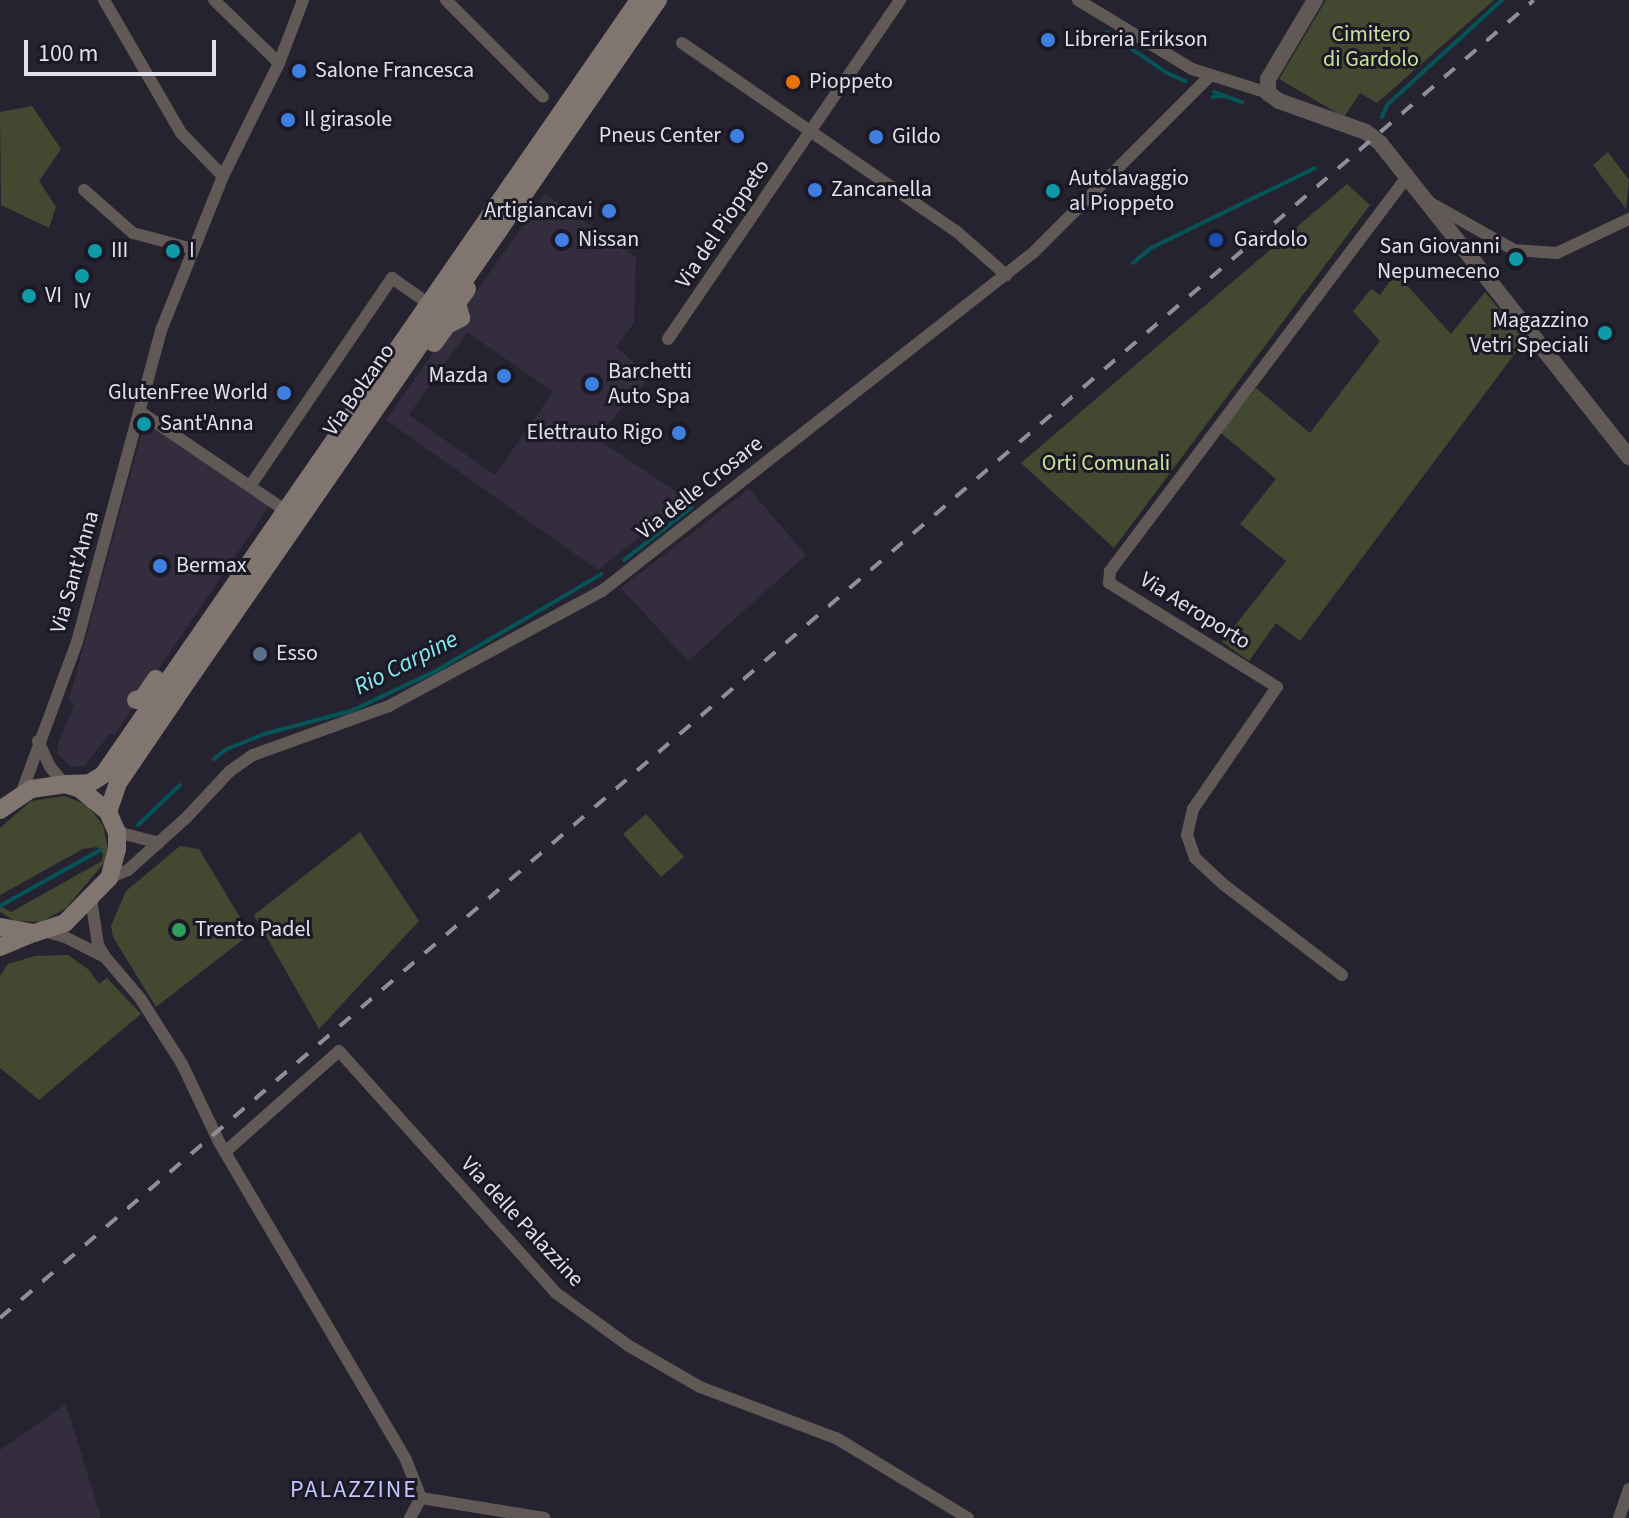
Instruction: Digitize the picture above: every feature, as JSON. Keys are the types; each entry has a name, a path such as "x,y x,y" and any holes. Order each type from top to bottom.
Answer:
{"main road":[{"name":"Via Bolzano","path":"21,794 65,784 90,783 103,775 639,0"},
{"name":"Via Bolzano","path":"108,812 118,783 367,420 394,398 447,325 461,318 457,303 510,228 512,213 658,0"},
{"path":"136,700 143,698 184,640 207,626"},
{"path":"0,947 65,923 109,878 115,864 117,832 108,812 94,796 65,784"},
{"path":"1,809 21,794"},
{"path":"0,927 39,932"}],"street":[{"path":"104,0 181,133 223,176"},
{"path":"214,0 279,63"},
{"path":"446,0 543,97"},
{"name":"Via del Pioppeto","path":"668,339 900,0"},
{"path":"1078,0 1093,4 1159,52 1209,77 1268,93 1279,101 1374,137 1629,457"},
{"path":"1268,93 1268,79 1315,0"},
{"name":"Via Sant'Anna","path":"21,794 77,642 162,328 223,176 279,63 300,2"},
{"path":"682,43 956,231 1006,275"},
{"name":"Via delle Crosare","path":"109,878 128,870 230,771 253,755 389,706 602,591 1006,275 1070,220 1209,77"},
{"name":"Via Aeroporto","path":"1342,975 1223,884 1195,858 1187,835 1193,809 1277,687 1109,583 1110,571 1407,177"},
{"path":"84,190 133,233 193,249"},
{"path":"1427,201 1514,250 1557,253 1629,219"},
{"name":"Via Bolzano","path":"250,486 392,278 429,304"},
{"path":"139,411 286,511"},
{"path":"38,741 50,767 65,784"},
{"path":"117,832 159,843"},
{"path":"91,899 98,945 160,1028 182,1064 225,1152 406,1460 421,1498"},
{"path":"39,932 65,937 105,957"},
{"name":"Via delle Palazzine","path":"225,1152 339,1051 556,1293 568,1302 629,1346 700,1387 836,1438 968,1518"},
{"path":"1619,1518 1629,1489"},
{"path":"410,1518 421,1498"},
{"path":"421,1498 544,1518"}],"shaded area":[{"name":"Barchetti Auto Spa","path":"545,194 636,257 634,323 616,347 650,376 596,438 687,499 598,570 386,420","holes":["467,332 553,392 495,475 409,415"]},
{"path":"145,421 269,506 114,735 110,733 85,766 71,767 58,754 57,745 74,706 69,700"},
{"path":"749,489 806,555 688,661 621,588"},
{"path":"66,1404 101,1518 0,1518 0,1450"}],"green space":[{"name":"Cimitero di Gardolo","path":"1326,0 1494,0 1377,103 1360,93 1344,117 1279,79"},
{"path":"32,106 61,149 39,181 56,207 49,228 1,205 0,112"},
{"path":"1608,152 1629,180 1626,209 1593,165"},
{"name":"Orti Comunali","path":"1347,184 1370,205 1114,548 1021,463"},
{"path":"1396,273 1451,334 1485,292 1525,340 1300,641 1276,623 1249,661 1222,642 1286,561 1240,524 1276,479 1221,433 1256,388 1310,433 1380,341 1353,311 1371,289 1380,295"},
{"path":"65,796 87,805 103,825 108,849 104,863 66,908 41,922 15,921 0,912 0,906 11,912 102,861 103,854 97,847 83,849 0,895 0,828 31,801"},
{"path":"646,814 684,857 661,877 623,834"},
{"path":"360,832 419,921 319,1029 254,915"},
{"name":"Trento Padel","path":"180,846 199,849 250,934 156,1007 113,937 111,926 126,891"},
{"path":"68,955 89,970 99,984 107,978 141,1014 39,1100 0,1068 0,976 8,964 35,956"}],"waterway":[{"path":"1382,117 1387,105 1502,0"},
{"path":"1107,32 1167,73 1185,81"},
{"name":"Rio Carpine","path":"1214,92 1242,102"},
{"name":"Rio Carpine","path":"1213,97 1224,96"},
{"path":"1133,263 1151,248 1315,168"},
{"name":"Rio Carpine","path":"624,560 692,507"},
{"name":"Rio Carpine","path":"214,759 227,749 264,734 351,711 434,672 602,574"},
{"name":"Rio Carpine","path":"138,825 180,785"},
{"name":"Rio Carpine","path":"0,906 100,850"}],"railway":[{"path":"0,1318 1534,0"}],"place":[{"name":"Libreria Erikson","path":"1048,40"},
{"name":"Salone Francesca","path":"299,71"},
{"name":"Pioppeto","path":"793,82"},
{"name":"Il girasole","path":"288,120"},
{"name":"Pneus Center","path":"737,136"},
{"name":"Gildo","path":"876,137"},
{"name":"Zancanella","path":"815,190"},
{"name":"Autolavaggio al Pioppeto","path":"1053,191"},
{"name":"Artigiancavi","path":"609,211"},
{"name":"Nissan","path":"562,240"},
{"name":"Gardolo","path":"1216,240"},
{"name":"III","path":"95,251"},
{"name":"I","path":"173,251"},
{"name":"San Giovanni Nepumeceno","path":"1516,259"},
{"name":"IV","path":"82,276"},
{"name":"VI","path":"29,296"},
{"name":"Magazzino Vetri Speciali","path":"1605,333"},
{"name":"Mazda","path":"504,376"},
{"name":"Barchetti Auto Spa","path":"592,384"},
{"name":"GlutenFree World","path":"284,393"},
{"name":"Sant'Anna","path":"144,424"},
{"name":"Elettrauto Rigo","path":"679,433"},
{"name":"Bermax","path":"160,566"},
{"name":"Esso","path":"260,654"},
{"name":"Trento Padel","path":"179,930"}],"district":[{"name":"PALAZZINE","path":"354,1490"}]}
